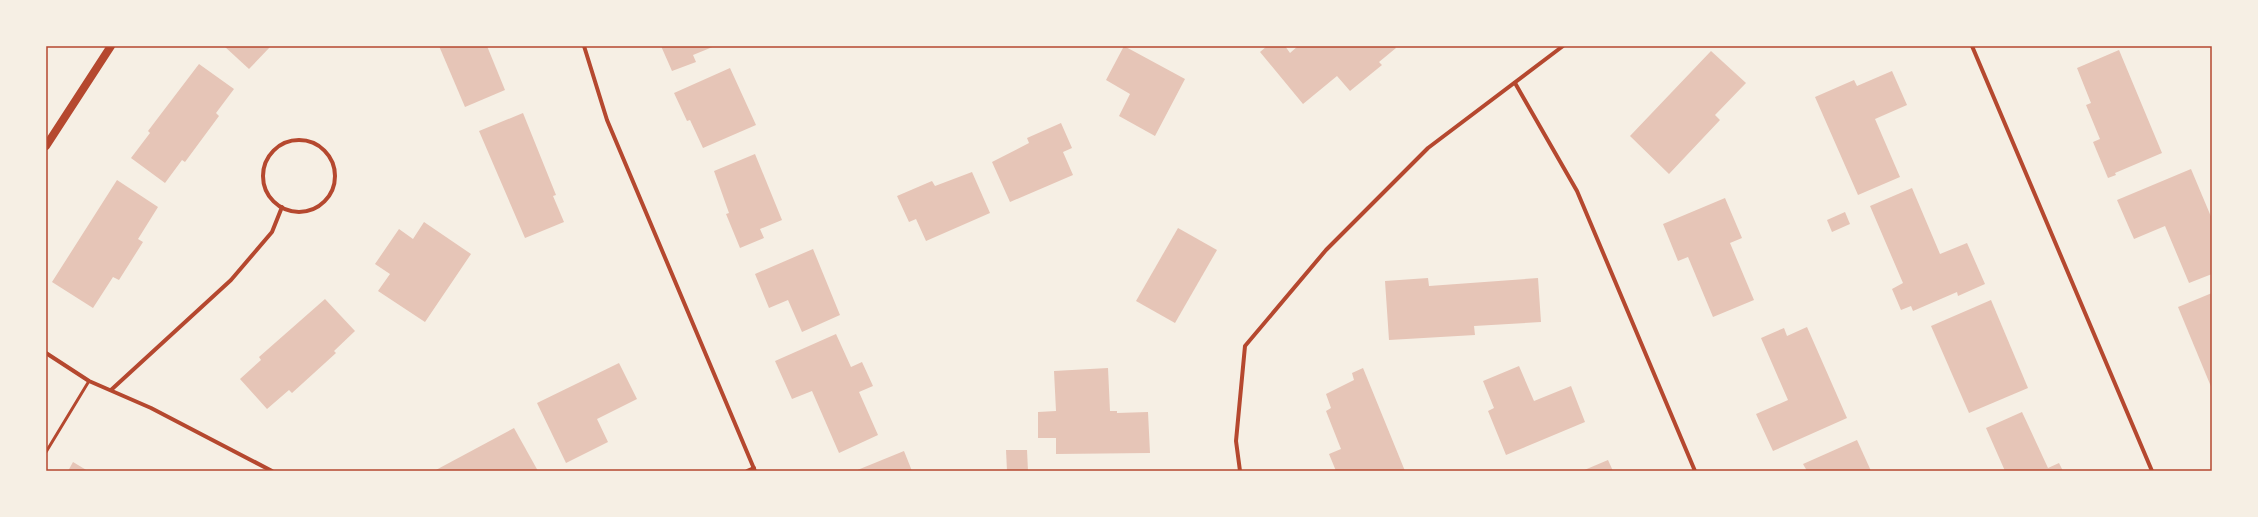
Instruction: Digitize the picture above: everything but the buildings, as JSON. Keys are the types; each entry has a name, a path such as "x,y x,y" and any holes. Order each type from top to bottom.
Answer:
{"main road":[{"path":"46,146 111,46"}],"street":[{"path":"584,46 607,120 755,470 748,471"},
{"path":"1240,471 1236,441 1245,346 1326,250 1428,148 1563,46"},
{"path":"1972,46 2152,471"},
{"path":"1515,83 1577,191 1695,471"},
{"path":"298,140 309,141 319,146 329,154 334,165 336,177 333,189 327,200 317,208 306,212 293,212 282,207 273,200 266,190 264,168 269,157 276,148 286,142 298,140"},
{"path":"111,390 231,280 272,232 282,207"},
{"path":"46,354 88,381 151,408 272,471"}],"lane":[{"path":"46,452 88,381"}]}
